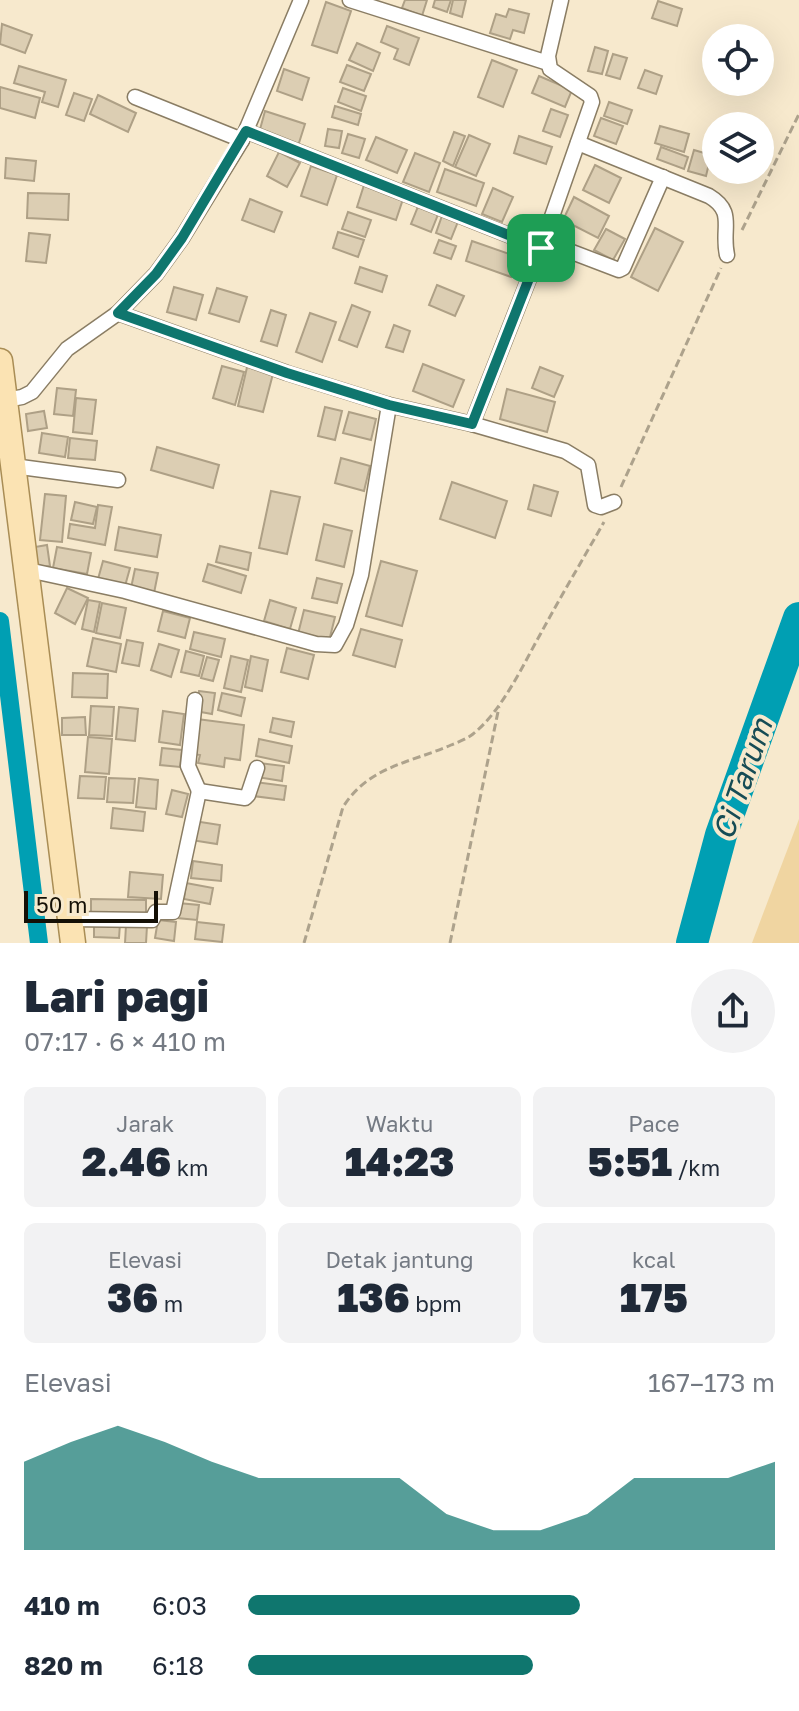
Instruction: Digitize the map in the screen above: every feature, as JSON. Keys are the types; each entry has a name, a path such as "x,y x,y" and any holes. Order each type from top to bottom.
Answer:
{"main road":[{"path":"0,361 73,943"}],"street":[{"path":"3,400 32,392 67,349 118,313 156,274 182,238 244,135 301,0"},
{"path":"350,0 548,63"},
{"path":"472,424 542,244 592,98 553,73 548,63 561,0"},
{"path":"135,97 619,270 623,268 663,177"},
{"path":"578,143 722,204 725,210 727,255"},
{"path":"118,313 287,373 389,405 472,424 565,451 588,465 595,505 601,507 614,502"},
{"path":"28,570 125,591 316,644 335,645 346,625 361,575 389,405"},
{"path":"13,466 118,480"},
{"path":"69,919 152,920 158,912 173,912 199,791 188,766 195,700"},
{"path":"199,791 245,798 257,768"}],"path":[{"path":"304,943 343,807 353,792 366,779 388,768 472,735 499,703 614,502 727,255 799,114"},
{"path":"450,943 499,703"}],"shaded area":[{"path":"799,819 799,943 752,943"}],"building":[{"path":"405,0 427,0 422,16 402,8"},
{"path":"435,0 451,0 447,12 433,7"},
{"path":"453,0 466,0 462,17 450,13"},
{"path":"658,1 682,9 677,26 652,18"},
{"path":"326,2 351,11 337,53 312,45"},
{"path":"509,9 529,14 524,33 513,30 510,39 490,33 496,14 506,17"},
{"path":"2,24 32,35 25,53 0,44"},
{"path":"387,26 419,38 409,65 394,59 398,49 381,42"},
{"path":"357,43 380,53 373,71 349,60"},
{"path":"595,47 608,51 602,74 588,71"},
{"path":"613,54 627,58 620,79 606,75"},
{"path":"492,60 517,70 503,107 478,97"},
{"path":"347,65 371,74 364,91 340,82"},
{"path":"19,66 66,80 58,107 42,102 45,92 14,83"},
{"path":"284,69 309,78 302,100 277,91"},
{"path":"645,70 662,76 656,94 638,88"},
{"path":"539,76 572,90 565,107 532,93"},
{"path":"0,87 40,98 35,118 0,108"},
{"path":"343,88 366,96 361,111 338,102"},
{"path":"74,93 92,99 84,121 66,115"},
{"path":"98,95 136,113 128,132 90,114"},
{"path":"609,102 632,110 627,124 604,116"},
{"path":"335,106 361,114 358,125 332,117"},
{"path":"551,109 568,115 560,137 543,131"},
{"path":"265,111 305,124 298,146 259,133"},
{"path":"601,118 623,126 616,144 594,136"},
{"path":"660,126 689,134 684,152 655,143"},
{"path":"328,129 342,131 339,148 325,146"},
{"path":"454,132 465,136 453,166 443,161"},
{"path":"348,134 365,139 359,158 342,153"},
{"path":"469,135 490,144 476,176 455,167"},
{"path":"519,136 552,147 546,164 514,153"},
{"path":"376,137 407,150 397,173 366,160"},
{"path":"661,147 688,157 684,169 657,159"},
{"path":"694,150 702,152 702,175 688,171"},
{"path":"279,152 300,163 287,187 267,176"},
{"path":"415,153 440,163 429,192 403,182"},
{"path":"6,158 36,161 34,181 5,178"},
{"path":"595,165 621,178 609,203 583,190"},
{"path":"311,166 337,175 327,205 301,196"},
{"path":"445,169 484,183 476,206 437,192"},
{"path":"364,185 403,199 396,220 357,207"},
{"path":"493,188 513,197 502,222 482,214"},
{"path":"28,193 69,194 68,220 27,218"},
{"path":"574,197 609,216 598,238 563,220"},
{"path":"250,199 282,212 274,232 242,220"},
{"path":"419,204 439,212 431,232 411,224"},
{"path":"348,212 371,220 365,237 342,229"},
{"path":"443,213 459,219 451,239 436,233"},
{"path":"655,228 683,242 658,291 631,277"},
{"path":"606,229 625,239 613,260 594,250"},
{"path":"338,232 364,240 358,257 333,248"},
{"path":"29,233 50,235 46,263 26,261"},
{"path":"439,240 456,246 451,259 434,253"},
{"path":"472,241 518,257 511,277 466,261"},
{"path":"360,267 387,276 382,292 355,283"},
{"path":"437,285 464,296 455,316 429,305"},
{"path":"174,287 203,295 196,320 167,312"},
{"path":"217,288 247,297 239,322 209,313"},
{"path":"352,305 370,312 357,347 339,340"},
{"path":"271,310 286,315 277,346 261,341"},
{"path":"310,313 336,322 322,362 296,352"},
{"path":"394,325 410,331 403,352 386,347"},
{"path":"248,363 274,370 263,412 238,406"},
{"path":"423,364 464,380 453,407 413,391"},
{"path":"222,366 244,372 235,405 213,398"},
{"path":"540,367 563,376 554,397 532,388"},
{"path":"57,388 76,390 73,416 54,414"},
{"path":"507,389 555,402 547,432 500,419"},
{"path":"76,398 96,400 92,434 73,432"},
{"path":"325,407 342,411 335,440 318,436"},
{"path":"44,411 47,428 28,431 26,414"},
{"path":"349,412 376,419 371,440 343,433"},
{"path":"42,433 68,437 65,457 39,453"},
{"path":"70,438 97,441 95,460 68,458"},
{"path":"157,447 219,465 213,488 151,470"},
{"path":"341,458 370,466 364,491 335,483"},
{"path":"452,482 507,501 495,538 440,519"},
{"path":"534,485 558,492 551,516 528,509"},
{"path":"271,491 300,497 287,554 259,548"},
{"path":"45,494 66,496 62,542 40,540"},
{"path":"75,502 97,507 93,524 71,520"},
{"path":"98,505 112,507 105,545 68,538 70,524 95,528"},
{"path":"324,524 352,531 344,567 316,560"},
{"path":"119,527 161,535 157,557 115,550"},
{"path":"47,545 50,566 38,568 35,547"},
{"path":"220,546 251,553 248,570 216,562"},
{"path":"57,547 91,553 87,574 53,568"},
{"path":"103,561 130,568 125,586 98,579"},
{"path":"381,561 417,571 402,626 366,616"},
{"path":"208,564 246,576 241,593 203,581"},
{"path":"135,569 158,573 154,593 131,588"},
{"path":"317,578 342,584 337,603 312,598"},
{"path":"67,588 88,598 75,624 55,613"},
{"path":"88,600 100,602 94,632 82,629"},
{"path":"270,600 296,608 290,629 264,621"},
{"path":"102,603 126,608 120,638 96,633"},
{"path":"304,610 335,617 329,641 298,634"},
{"path":"163,611 190,618 185,638 158,631"},
{"path":"361,629 402,640 395,667 353,655"},
{"path":"194,632 225,639 221,657 190,649"},
{"path":"93,638 121,644 116,672 87,666"},
{"path":"127,640 143,643 139,666 122,663"},
{"path":"159,644 179,650 171,677 151,670"},
{"path":"287,648 314,655 308,679 281,672"},
{"path":"186,651 204,656 199,676 181,672"},
{"path":"231,656 248,660 241,692 224,688"},
{"path":"251,656 268,660 262,691 245,687"},
{"path":"207,657 219,660 213,681 201,678"},
{"path":"73,673 108,674 107,698 72,697"},
{"path":"199,691 215,693 212,714 195,711"},
{"path":"222,693 245,698 241,716 218,710"},
{"path":"91,706 114,707 112,736 89,735"},
{"path":"119,707 138,709 135,741 116,739"},
{"path":"163,711 184,714 180,745 159,742"},
{"path":"85,717 86,735 62,735 62,718"},
{"path":"273,718 294,722 291,737 270,732"},
{"path":"197,719 244,725 240,760 225,758 224,767 198,763 200,755 193,754"},
{"path":"88,737 112,739 109,774 85,772"},
{"path":"259,739 292,746 289,763 256,756"},
{"path":"162,748 182,750 180,767 160,765"},
{"path":"259,763 284,766 282,781 257,777"},
{"path":"80,776 106,777 104,799 78,798"},
{"path":"109,778 135,779 133,803 107,802"},
{"path":"139,778 158,780 156,809 136,807"},
{"path":"255,782 286,786 284,800 253,796"},
{"path":"172,790 188,794 182,817 166,814"},
{"path":"113,808 145,812 143,831 111,828"},
{"path":"194,821 220,825 217,844 191,840"},
{"path":"193,861 222,865 221,881 191,878"},
{"path":"130,872 163,875 161,899 128,897"},
{"path":"186,883 213,888 210,904 184,899"},
{"path":"91,899 146,900 146,915 91,914"},
{"path":"178,903 199,905 197,920 177,918"},
{"path":"158,920 176,922 174,941 155,938"},
{"path":"197,922 224,925 222,942 195,939"},
{"path":"94,924 120,924 119,938 94,937"},
{"path":"126,925 147,926 146,943 125,943"}],"waterway":[{"name":"Ci Tarum","path":"692,943 721,835 799,618"},
{"path":"0,621 39,943"}],"route":[{"path":"246,131 541,248 472,424 389,405 287,373 118,313 156,274 182,238 246,131"}]}
